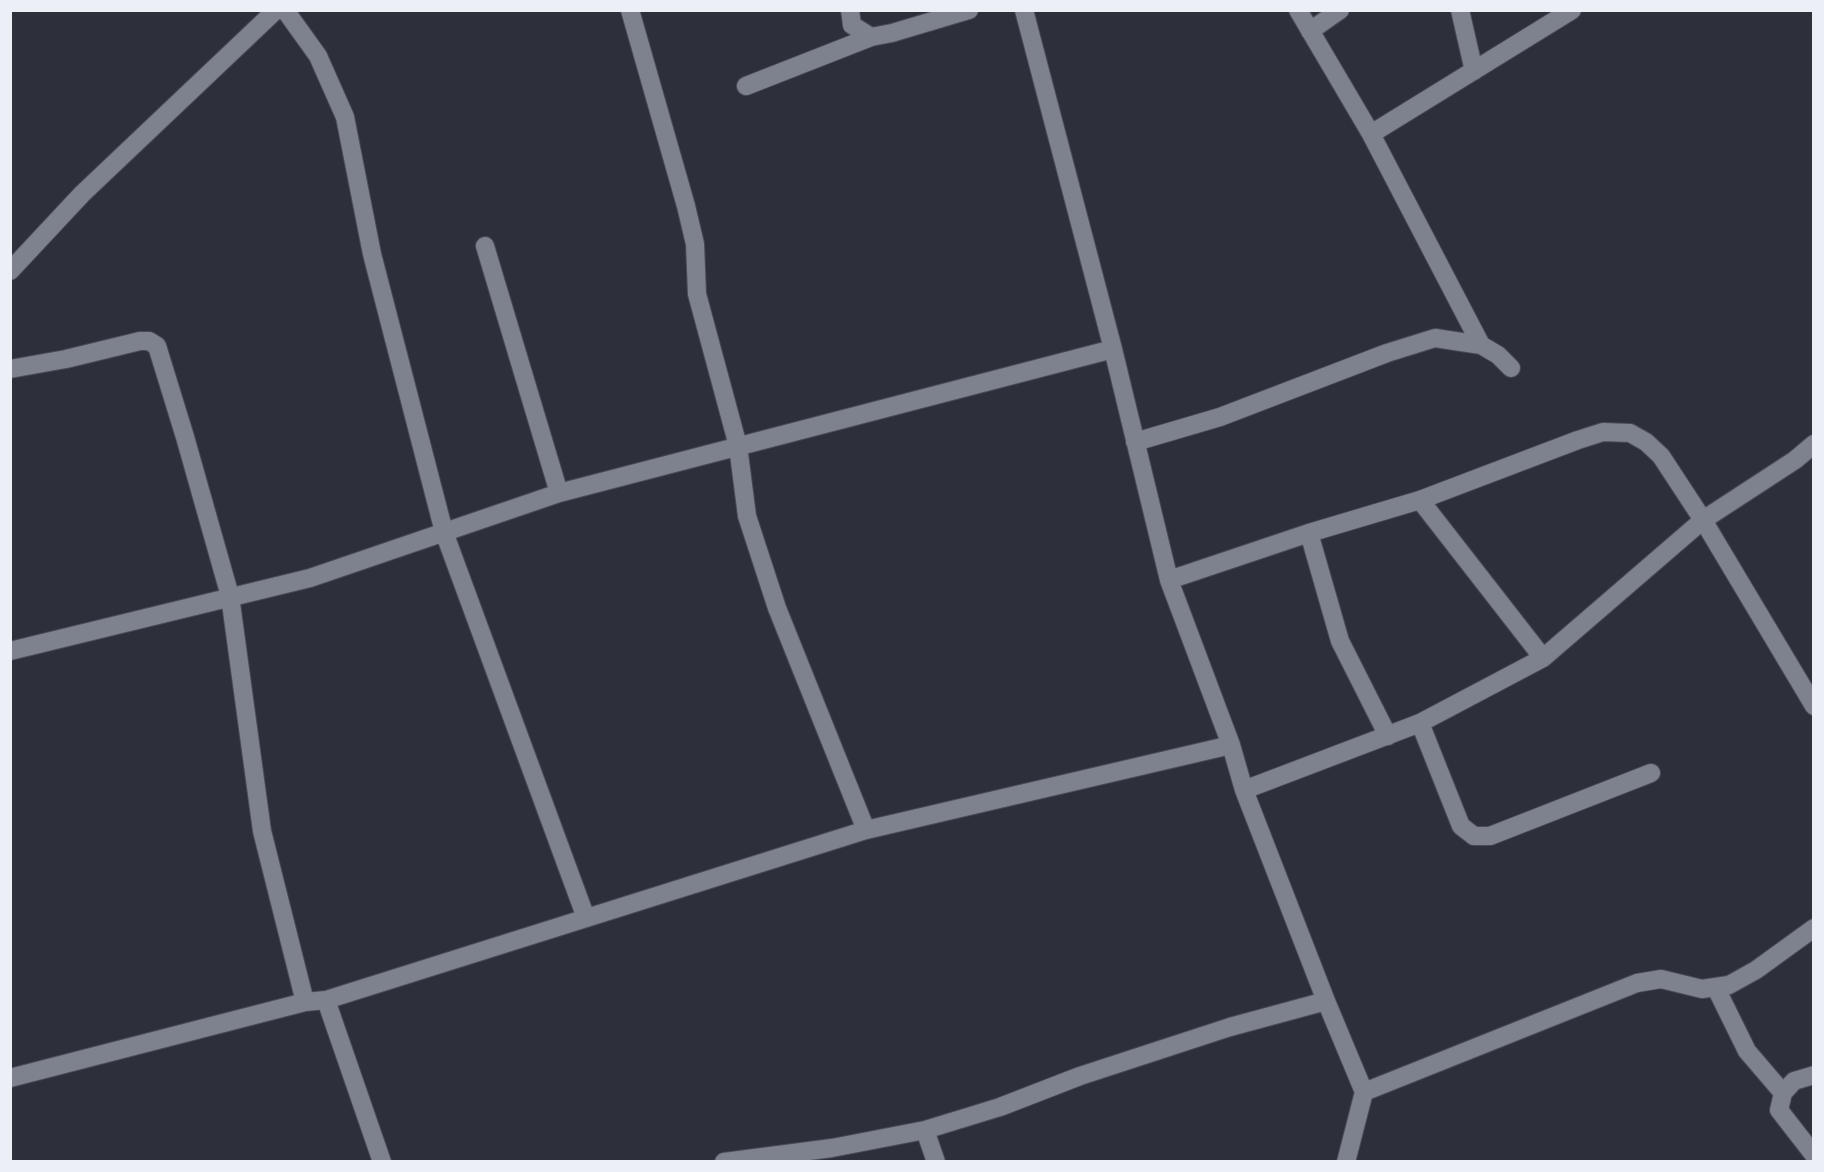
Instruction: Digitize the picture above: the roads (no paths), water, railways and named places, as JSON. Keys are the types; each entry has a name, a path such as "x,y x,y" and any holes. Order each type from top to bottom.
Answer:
{"street":[{"path":"10,271 82,194 276,10"},
{"path":"285,10 318,56 345,117 372,254 444,532 586,918"},
{"path":"630,10 695,244 697,294 738,446 747,516 777,608 866,830"},
{"path":"850,10 852,25 871,37"},
{"path":"746,86 871,37 969,10"},
{"path":"1024,10 1113,349 1169,580 1231,745 1244,790 1364,1092 1346,1161"},
{"path":"1298,10 1371,134 1481,345"},
{"path":"1310,31 1340,10"},
{"path":"1460,10 1474,71"},
{"path":"1371,134 1572,10"},
{"path":"485,246 559,494"},
{"path":"1135,442 1220,417 1387,353 1435,338 1481,345 1498,355 1511,368"},
{"path":"10,369 66,359 140,341 149,341 157,346 230,596 262,831 305,1002"},
{"path":"10,651 310,578 559,494 1113,349"},
{"path":"1169,580 1309,533 1420,500 1603,432 1630,433 1646,442 1661,456 1703,520 1814,706"},
{"path":"1244,790 1420,723 1543,657 1703,520 1796,460 1814,444"},
{"path":"1420,500 1543,657"},
{"path":"1309,533 1340,641 1388,736"},
{"path":"1420,723 1461,826 1474,836 1490,837 1651,773"},
{"path":"10,1078 305,1002 326,1000 866,830 1231,745"},
{"path":"1364,1092 1637,982 1661,979 1702,988 1729,985 1756,970 1814,928"},
{"path":"1716,988 1747,1051 1783,1094"},
{"path":"326,1000 382,1161"},
{"path":"724,1161 832,1148 926,1130 1000,1107 1080,1076 1230,1028 1326,1001"},
{"path":"1814,1075 1794,1081 1783,1094 1779,1110 1814,1155"},
{"path":"926,1130 936,1161"}]}
